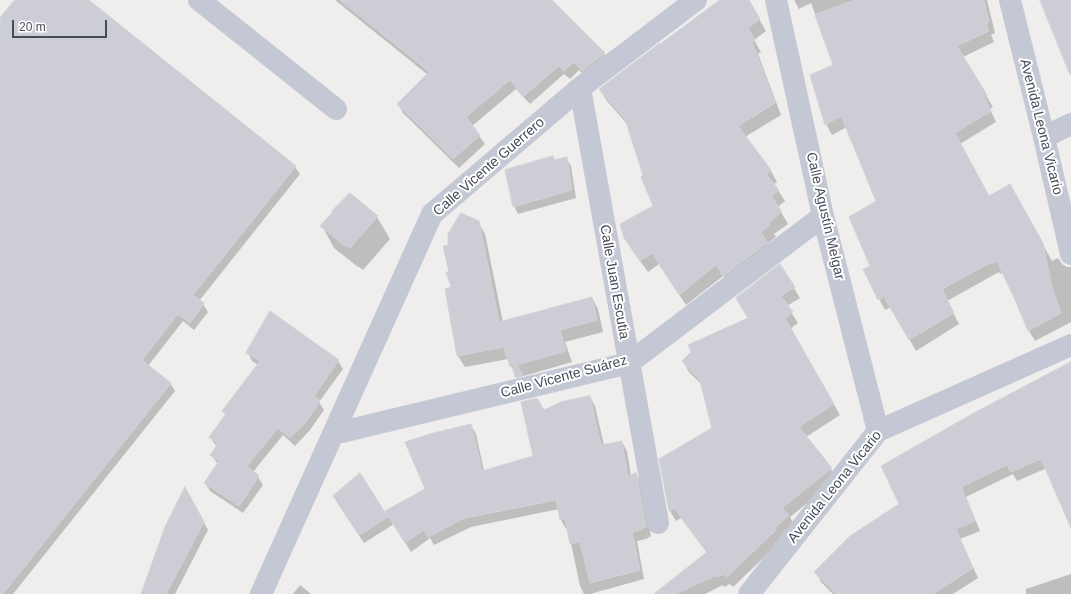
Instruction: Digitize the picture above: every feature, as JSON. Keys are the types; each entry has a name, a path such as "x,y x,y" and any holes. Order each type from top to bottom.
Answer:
{"street":[{"path":"199,0 336,110"},
{"name":"Calle Vicente Guerrero","path":"261,594 432,214 580,88 696,0"},
{"name":"Calle Agustín Melgar","path":"776,0 823,216 878,430"},
{"name":"Avenida Leona Vicario","path":"1010,0 1071,254"},
{"name":"Calle Juan Escutia","path":"580,88 658,523"},
{"path":"1044,137 1071,124"},
{"name":"Calle Vicente Suárez","path":"333,434 629,363 823,216"},
{"name":"Avenida Leona Vicario","path":"749,594 878,430 1071,345"}],"building":[{"path":"15,0 89,0 296,166 193,295 204,303 190,323 178,314 142,360 171,383 3,594 0,594 0,18"},
{"path":"340,0 552,0 605,53 582,71 574,62 564,71 559,66 524,96 510,80 466,117 480,135 453,159 397,104 429,72"},
{"path":"720,0 749,0 760,19 748,28 755,40 752,42 775,103 738,126 771,170 766,174 779,190 771,196 782,212 768,223 770,225 761,232 767,243 723,276 716,265 679,295 652,253 640,261 624,238 620,224 653,206 641,177 643,175 625,119 599,89"},
{"path":"855,0 984,0 989,22 986,24 989,31 957,46 987,95 984,97 991,111 955,133 989,196 1010,184 1043,243 1052,288 1061,313 1028,331 997,261 992,262 942,289 954,313 909,340 884,297 878,300 863,269 870,266 849,217 876,201 841,116 825,125 810,75 833,65 815,15"},
{"path":"1040,0 1071,0 1071,74 1070,74"},
{"path":"553,156 554,160 567,157 572,190 513,207 505,170"},
{"path":"350,193 378,216 350,248 346,245 345,246 320,226 333,212 332,211"},
{"path":"461,213 479,221 499,322 592,297 597,320 560,330 566,351 510,367 504,347 457,356 445,289 451,287 446,272 449,272 443,246 448,245 448,234"},
{"path":"780,264 795,287 781,296 793,312 785,318 834,404 799,427 832,468 782,508 789,515 774,529 776,530 727,577 724,574 717,577 717,575 675,594 656,594 655,593 707,552 674,508 669,511 659,459 712,428 700,381 682,361 691,352 688,345 748,318 736,298"},
{"path":"270,311 339,360 314,396 320,401 306,422 290,438 278,428 247,466 259,476 239,506 204,483 219,461 210,455 218,444 209,437 226,414 222,411 260,361 246,353"},
{"path":"1071,362 1071,528 1041,459 1011,472 1007,465 961,487 975,521 956,529 973,568 933,594 836,594 814,572 850,536 899,504 881,466 974,413"},
{"path":"518,366 523,376 515,377 513,368"},
{"path":"590,396 601,445 622,441 628,477 636,472 646,526 641,530 632,532 640,570 590,583 580,542 570,544 565,519 560,520 556,500 465,518 428,537 424,530 405,543 385,511 425,489 405,442 471,424 482,471 533,456 521,402 537,398 544,410 561,402"},
{"path":"360,473 388,517 359,535 333,496"},
{"path":"185,487 204,522 166,594 141,594 165,527"}]}
